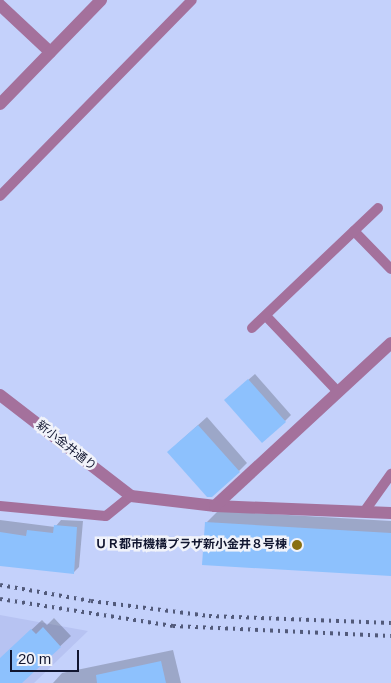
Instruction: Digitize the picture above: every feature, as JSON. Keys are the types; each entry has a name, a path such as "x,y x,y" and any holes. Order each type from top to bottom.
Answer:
{"street":[{"path":"0,104 101,0"},
{"path":"0,4 50,52"},
{"path":"215,506 391,343"},
{"name":"新小金井通り","path":"0,395 132,496"},
{"path":"132,496 215,506 391,513"}],"lane":[{"path":"0,196 192,0"},
{"path":"252,328 378,208"},
{"path":"354,231 391,269"},
{"path":"266,316 338,392"},
{"path":"364,512 391,474"},
{"path":"0,506 106,516 132,496"}],"shaded area":[{"path":"0,615 88,631 34,683 0,683"}],"building":[{"path":"248,379 286,422 262,443 224,400"},
{"path":"198,425 240,472 212,497 207,497 167,452"},
{"name":"ＵＲ都市機構プラザ新小金井８号棟","path":"205,522 391,533 391,576 202,565"},
{"path":"54,525 77,527 74,574 0,566 0,532 26,536 27,530 53,533"},
{"path":"43,627 61,647 22,683 0,683 0,658 31,629 36,634"},
{"path":"161,661 166,683 97,683 96,675"}],"railway":[{"path":"0,585 91,601 209,616 391,623"},
{"path":"0,599 173,626 391,636"}],"place":[{"name":"ＵＲ都市機構プラザ新小金井８号棟","path":"297,545"}]}
